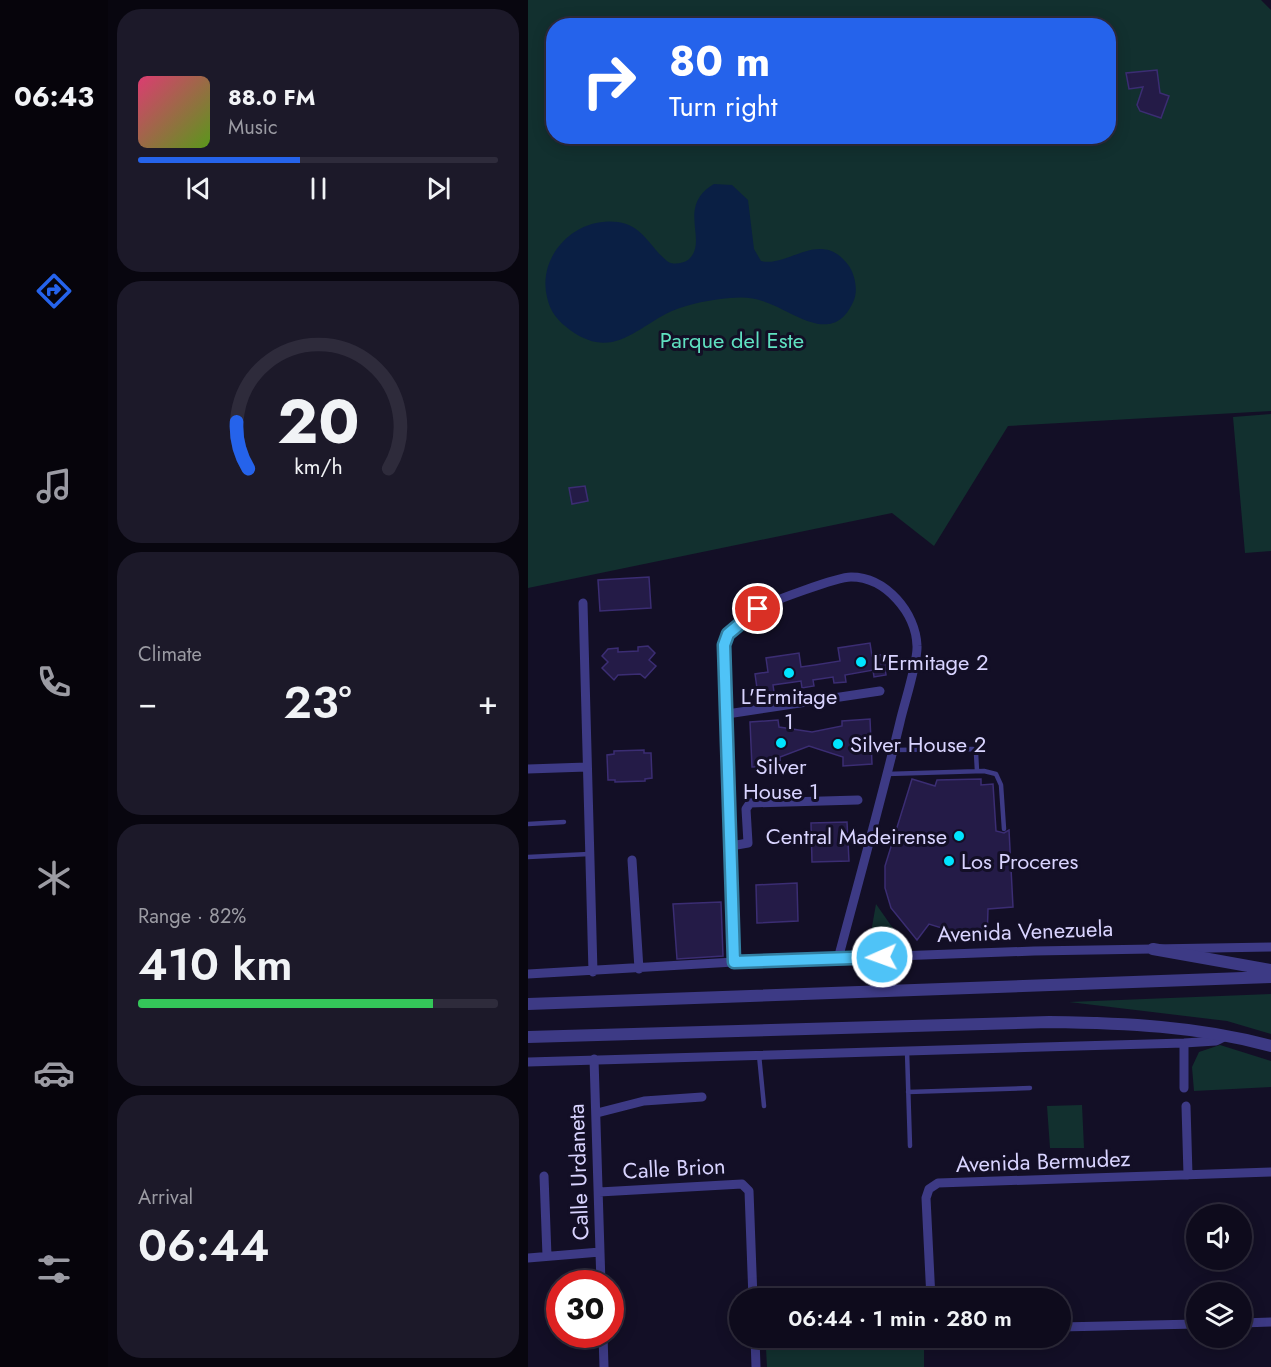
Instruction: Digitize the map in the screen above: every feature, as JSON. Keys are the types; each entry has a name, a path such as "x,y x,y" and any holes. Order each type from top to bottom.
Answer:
{"street":[{"path":"734,962 724,645 728,634 758,609 836,580 852,577 881,585 891,593 913,622 918,648 838,959"},
{"path":"583,603 593,972"},
{"path":"727,714 880,691"},
{"path":"528,769 587,767"},
{"path":"731,846 748,843 746,809 750,803 858,800"},
{"path":"632,860 639,969"},
{"name":"Avenida Venezuela","path":"528,974 734,962 1034,951 1271,946"},
{"path":"1153,949 1271,970"},
{"path":"528,1004 1271,977"},
{"path":"528,1036 1049,1022 1132,1023 1229,1034 1271,1046"},
{"path":"528,1062 1184,1043 1215,1041 1229,1034"},
{"path":"1184,1043 1184,1088"},
{"name":"Calle Urdaneta","path":"594,1059 601,1270"},
{"path":"597,1113 644,1101 702,1097"},
{"path":"1186,1106 1188,1175"},
{"name":"Avenida Bermudez","path":"930,1288 926,1198 929,1189 938,1184 1271,1172"},
{"path":"544,1176 547,1256"},
{"name":"Calle Brion","path":"599,1192 742,1184 746,1186 752,1288"},
{"path":"528,1258 600,1252"},
{"path":"1252,1323 1271,1322"},
{"path":"1071,1327 1186,1324"},
{"path":"603,1348 604,1367"},
{"path":"755,1348 756,1367"}],"lane":[{"path":"893,750 973,749 976,753 977,771"},
{"path":"887,774 977,771 996,774 1001,785 1004,829"},
{"path":"528,824 564,822"},
{"path":"528,857 589,854"},
{"path":"907,1051 910,1146"},
{"path":"759,1055 764,1106"},
{"path":"908,1092 1030,1088"}],"green space":[{"name":"Parque del Este","path":"528,0 1261,0 1271,10 1271,411 1008,426 934,546 892,513 528,588"},
{"path":"1271,414 1271,551 1245,553 1233,417"},
{"path":"876,904 899,937 892,940 870,938"},
{"path":"1271,994 1271,1034 1227,1021 1069,1002"},
{"path":"1220,1045 1271,1061 1271,1087 1194,1091 1192,1067 1199,1052"},
{"path":"1082,1105 1084,1148 1050,1148 1047,1106"},
{"path":"924,1348 924,1367 767,1367 766,1349"}],"water":[{"path":"714,184 732,185 748,200 754,249 761,261 772,262 816,249 827,250 838,255 849,266 855,283 854,300 846,314 836,322 813,323 757,299 723,299 679,308 635,333 611,342 585,339 558,320 548,302 545,281 554,253 574,232 588,225 602,222 626,224 640,232 667,261 683,262 694,253 696,244 694,213 697,203 703,193"}],"building":[{"path":"1157,70 1160,93 1169,96 1161,118 1140,111 1137,105 1143,87 1129,89 1126,73"},
{"path":"585,486 588,501 572,504 569,488"},
{"path":"649,577 651,608 600,611 598,580"},
{"path":"870,643 872,656 887,654 889,668 885,668 886,675 874,677 873,670 845,675 846,682 834,683 833,677 813,680 814,686 802,688 801,681 773,685 774,692 762,694 762,687 757,688 755,674 768,672 766,658 799,653 801,667 815,665 840,661 838,648"},
{"path":"648,646 655,653 649,660 656,666 645,678 640,674 618,675 614,680 602,668 608,662 602,656 608,649 618,648 618,652 638,651 638,647"},
{"path":"870,719 872,764 843,766 843,757 809,746 780,757 780,766 752,767 750,722 778,720 779,727 812,732 842,726 842,721"},
{"path":"644,750 644,753 651,753 652,778 645,779 645,781 615,782 615,780 608,780 607,755 614,754 614,751"},
{"name":"Los Proceres","path":"912,779 935,786 937,780 981,779 981,785 993,784 996,831 1004,833 1009,830 1013,907 988,909 987,942 929,924 917,940 891,908 885,888 885,866"},
{"path":"847,822 849,861 812,862 811,823"},
{"path":"797,883 798,921 757,923 756,885"},
{"path":"721,902 723,956 677,959 673,904"}],"place":[{"name":"L'Ermitage 2","path":"861,662"},
{"name":"L'Ermitage 1","path":"789,673"},
{"name":"Silver House 1","path":"781,743"},
{"name":"Silver House 2","path":"838,744"},
{"name":"Central Madeirense","path":"959,836"},
{"name":"Los Proceres","path":"949,861"}],"route":[{"path":"758,609 728,634 724,645 734,962 882,957"}]}
